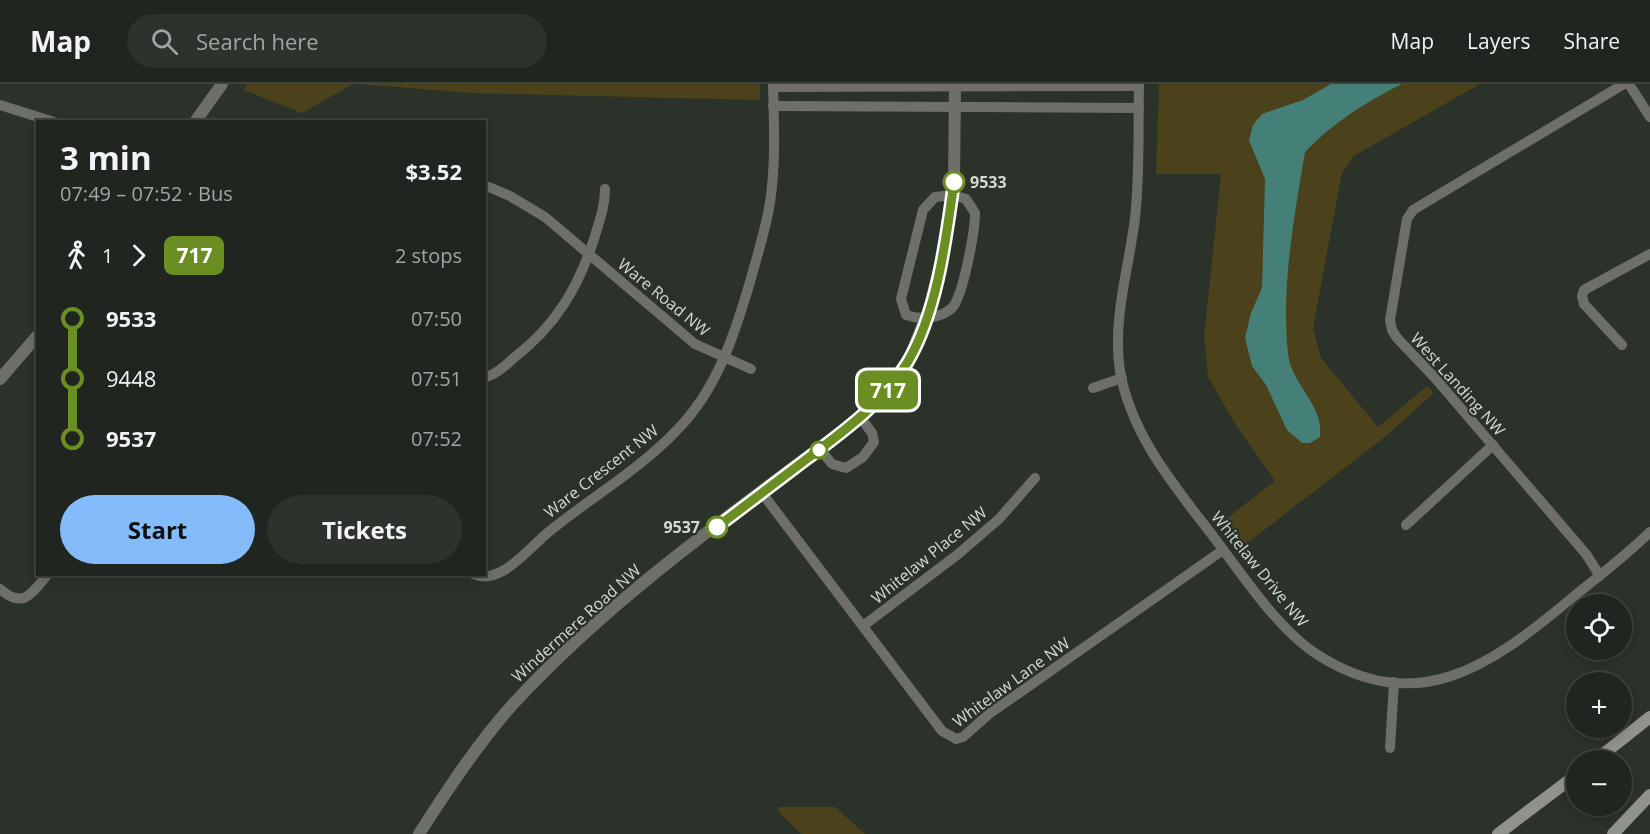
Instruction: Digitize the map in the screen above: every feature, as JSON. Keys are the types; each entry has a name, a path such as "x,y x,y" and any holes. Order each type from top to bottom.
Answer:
{"main road":[{"path":"1609,750 1650,717"},
{"path":"1498,834 1566,783"},
{"path":"1613,834 1650,795"}],"street":[{"path":"196,120 222,84"},
{"path":"1627,84 1650,117"},
{"name":"West Landing NW","path":"1600,576 1586,554 1392,330 1390,320 1407,219 1413,210 1627,84"},
{"name":"Windermere Road NW","path":"418,834 454,780 514,703 633,590 861,418 892,385 908,362 926,318 946,241 952,195 955,85"},
{"path":"773,86 1139,85"},
{"name":"Whitelaw Drive NW","path":"1139,85 1140,158 1135,218 1118,334 1122,378 1139,428 1160,466 1276,616 1317,655 1349,672 1394,682 1424,682 1464,673 1503,652 1600,576 1650,532"},
{"name":"Ware Crescent NW","path":"478,576 484,578 503,573 531,546 660,446 694,411 724,358 738,321 770,203 774,163 773,86"},
{"path":"0,105 48,120"},
{"path":"773,106 1139,108"},
{"name":"Ware Road NW","path":"486,186 529,207 589,254 695,344 724,358"},
{"path":"486,377 496,373 527,348 558,316 579,282 603,210 605,189"},
{"path":"952,195 966,199 975,213 969,255 957,299 952,308 935,317 926,318 917,319 906,315 901,299 923,210 935,197 952,195"},
{"path":"1622,345 1584,304 1582,296 1584,290 1650,254"},
{"path":"0,380 36,337"},
{"path":"724,358 751,369"},
{"path":"1094,388 1122,378"},
{"path":"820,449 832,464 846,468 863,457 874,442 873,433 861,418"},
{"path":"1406,525 1493,445"},
{"name":"Whitelaw Place NW","path":"863,626 999,519 1035,478"},
{"name":"Whitelaw Lane NW","path":"762,493 942,731 956,739 963,737 989,714 1224,550"},
{"path":"0,589 15,600 22,599 30,595 46,576"},
{"path":"1390,748 1394,682"}],"shaded area":[{"path":"247,84 353,84 302,113 244,90"},
{"path":"359,84 760,84 760,100 470,93"},
{"path":"1159,84 1480,84 1354,156 1342,173 1313,328 1321,358 1378,427 1427,386 1434,393 1385,437 1242,547 1222,522 1275,481 1234,422 1208,377 1204,337 1221,174 1156,174"},
{"path":"779,807 835,807 865,834 801,834 778,811"}],"water":[{"path":"1331,84 1402,84 1351,114 1305,152 1287,277 1286,328 1290,364 1317,414 1320,437 1310,443 1302,443 1287,430 1266,385 1252,366 1245,338 1251,313 1262,288 1265,179 1249,140 1253,125 1262,114 1303,100"}],"bus line":[{"name":"717","path":"717,527 864,415 892,385 908,362 929,309 946,241 954,182"}],"place":[{"name":"9533","path":"954,182"},
{"name":"9537","path":"717,527"}]}
